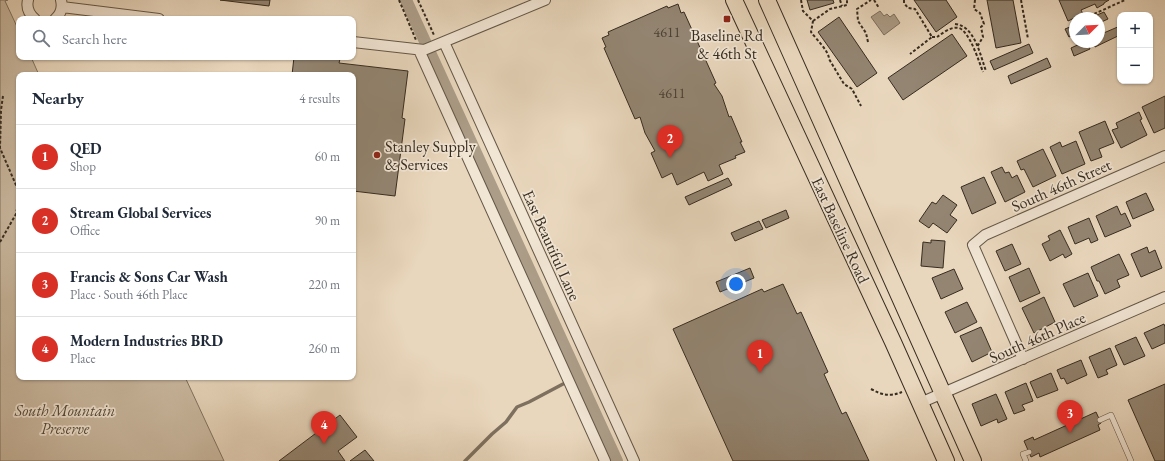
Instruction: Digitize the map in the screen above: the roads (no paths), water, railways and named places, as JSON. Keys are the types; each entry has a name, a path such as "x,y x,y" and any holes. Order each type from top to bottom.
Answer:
{"main road":[{"name":"East Baseline Road","path":"734,0 946,461"},
{"name":"East Baseline Road","path":"767,0 973,461"},
{"path":"806,154 831,144"}],"street":[{"path":"28,0 29,13 32,16"},
{"path":"356,42 422,50 545,0"},
{"path":"58,16 61,12 62,4 140,16"},
{"name":"East Beautiful Lane","path":"439,44 634,461"},
{"path":"422,50 605,461"},
{"name":"South 46th Street","path":"1023,359 973,245 985,235 1165,156"},
{"name":"South 46th Place","path":"920,403 1165,298"}],"lane":[{"path":"1100,420 1111,415 1131,461"},
{"path":"1026,461 1023,454 1029,452"}],"waterway":[{"path":"406,0 617,461"},
{"path":"465,461 506,422 517,407 563,384"}],"place":[{"name":"Baseline Rd & 46th St","path":"727,19"},
{"name":"Stanley Supply & Services","path":"377,155"},
{"name":"Stream Global Services","path":"670,158"},
{"name":"QED","path":"760,373"},
{"name":"Francis & Sons Car Wash","path":"1070,433"},
{"name":"Modern Industries BRD","path":"324,444"}],"park label":[{"name":"South Mountain Preserve","path":"65,419"}]}
